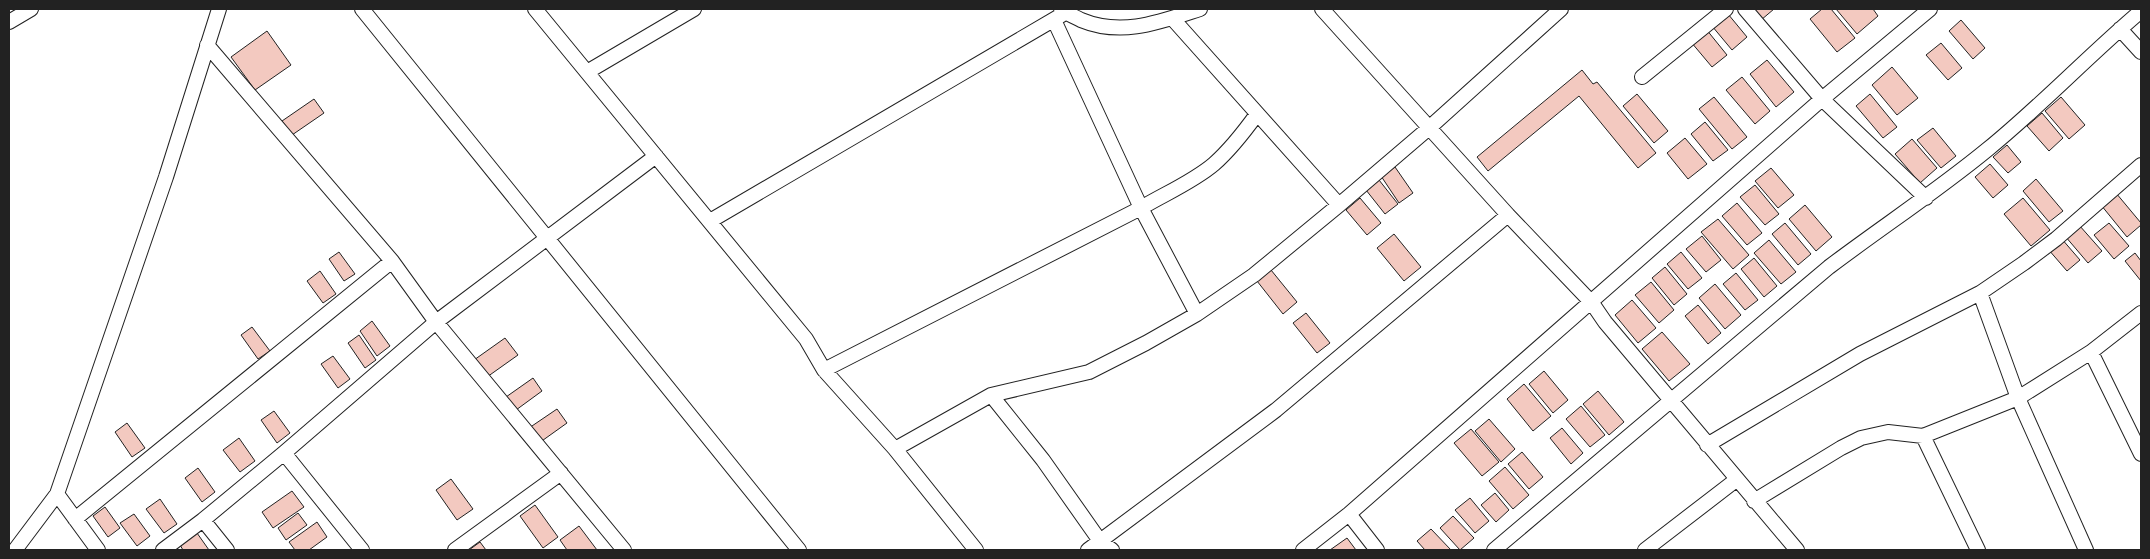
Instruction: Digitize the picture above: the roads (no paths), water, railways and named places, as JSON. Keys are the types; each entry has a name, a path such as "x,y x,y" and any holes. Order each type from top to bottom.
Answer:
{"street":[{"path":"9,22 31,9"},
{"path":"15,550 57,494 166,177 219,9"},
{"path":"362,9 799,550"},
{"path":"535,9 806,339 824,370 894,448 976,550"},
{"path":"587,72 694,9"},
{"path":"710,221 1060,14 1094,25 1120,29 1145,26 1200,9"},
{"path":"1322,9 1508,215 1592,303 1707,445 1796,550"},
{"path":"894,448 991,395 1089,372 1197,314 1254,274 1339,205 1429,128 1561,9"},
{"path":"1642,77 1726,9"},
{"path":"1745,9 1822,99 1926,198"},
{"path":"1303,550 1350,514 1822,99 1930,9"},
{"path":"1494,550 1829,267 1873,233 1926,198 1990,147 2141,11"},
{"path":"1060,14 1141,208 1197,314"},
{"path":"1172,18 1339,205"},
{"path":"2120,28 2141,52"},
{"path":"207,45 392,261 436,322 624,550"},
{"path":"824,370 1141,208 1212,166 1231,148 1257,114"},
{"path":"162,550 203,520 284,453 436,322 656,156"},
{"path":"1707,445 1860,354 1980,293 2024,264 2056,239 2141,165"},
{"path":"1088,550 1276,410 1508,215"},
{"path":"75,519 392,261"},
{"path":"1980,293 2018,398 2086,550"},
{"path":"1754,501 1841,448 1861,438 1888,432 1923,436 2018,398 2090,352 2141,313"},
{"path":"2090,352 2141,454"},
{"path":"991,395 1043,460 1100,541 1112,550"},
{"path":"1923,436 1978,550"},
{"path":"284,453 362,550"},
{"path":"455,550 561,473"},
{"path":"1645,550 1736,480"},
{"path":"57,494 98,550"},
{"path":"1350,514 1377,550"},
{"path":"203,520 227,550"}]}
